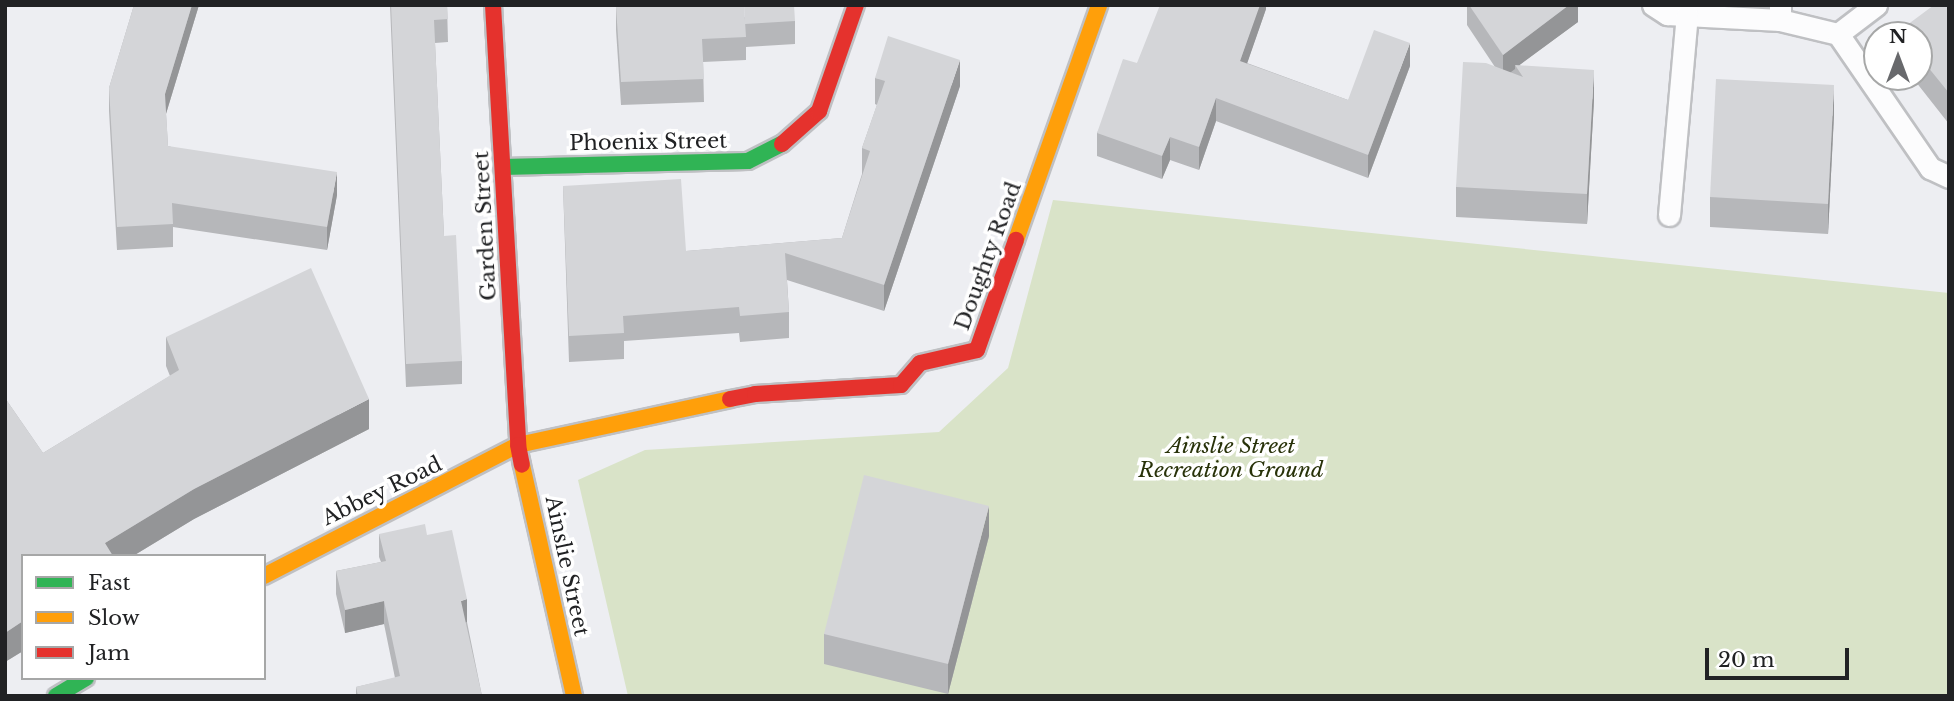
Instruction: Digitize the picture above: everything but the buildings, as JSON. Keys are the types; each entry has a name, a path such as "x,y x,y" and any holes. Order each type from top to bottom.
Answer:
{"street":[{"name":"Garden Street","path":"493,5 519,445"},
{"name":"Phoenix Street","path":"503,167 748,161 790,140 820,111 856,5"},
{"name":"Doughty Road","path":"519,445 755,394 901,385 920,363 977,350 1099,5"},
{"name":"Abbey Road","path":"266,575 519,445"},
{"name":"Ainslie Street","path":"519,445 574,696"},
{"path":"56,696 83,680"}],"lane":[{"path":"1653,5 1667,14 1780,13 1838,34 1930,168 1949,177"},
{"path":"1838,34 1876,5"},
{"path":"1669,215 1687,15"}],"green space":[{"name":"Ainslie Street Recreation Ground","path":"1053,200 1949,293 1949,696 628,696 578,480 645,450 939,432 1008,368"}],"traffic: fast":[{"path":"503,167 748,161 782,144"},
{"path":"56,696 83,680"}],"traffic: slow":[{"path":"1016,240 1099,5"},
{"path":"266,575 518,445 730,399"},
{"path":"522,465 574,696"}],"traffic: jam":[{"path":"493,5 518,445 522,465"},
{"path":"782,144 819,111 856,5"},
{"path":"730,399 755,394 901,385 920,363 977,350 1016,240"}]}
